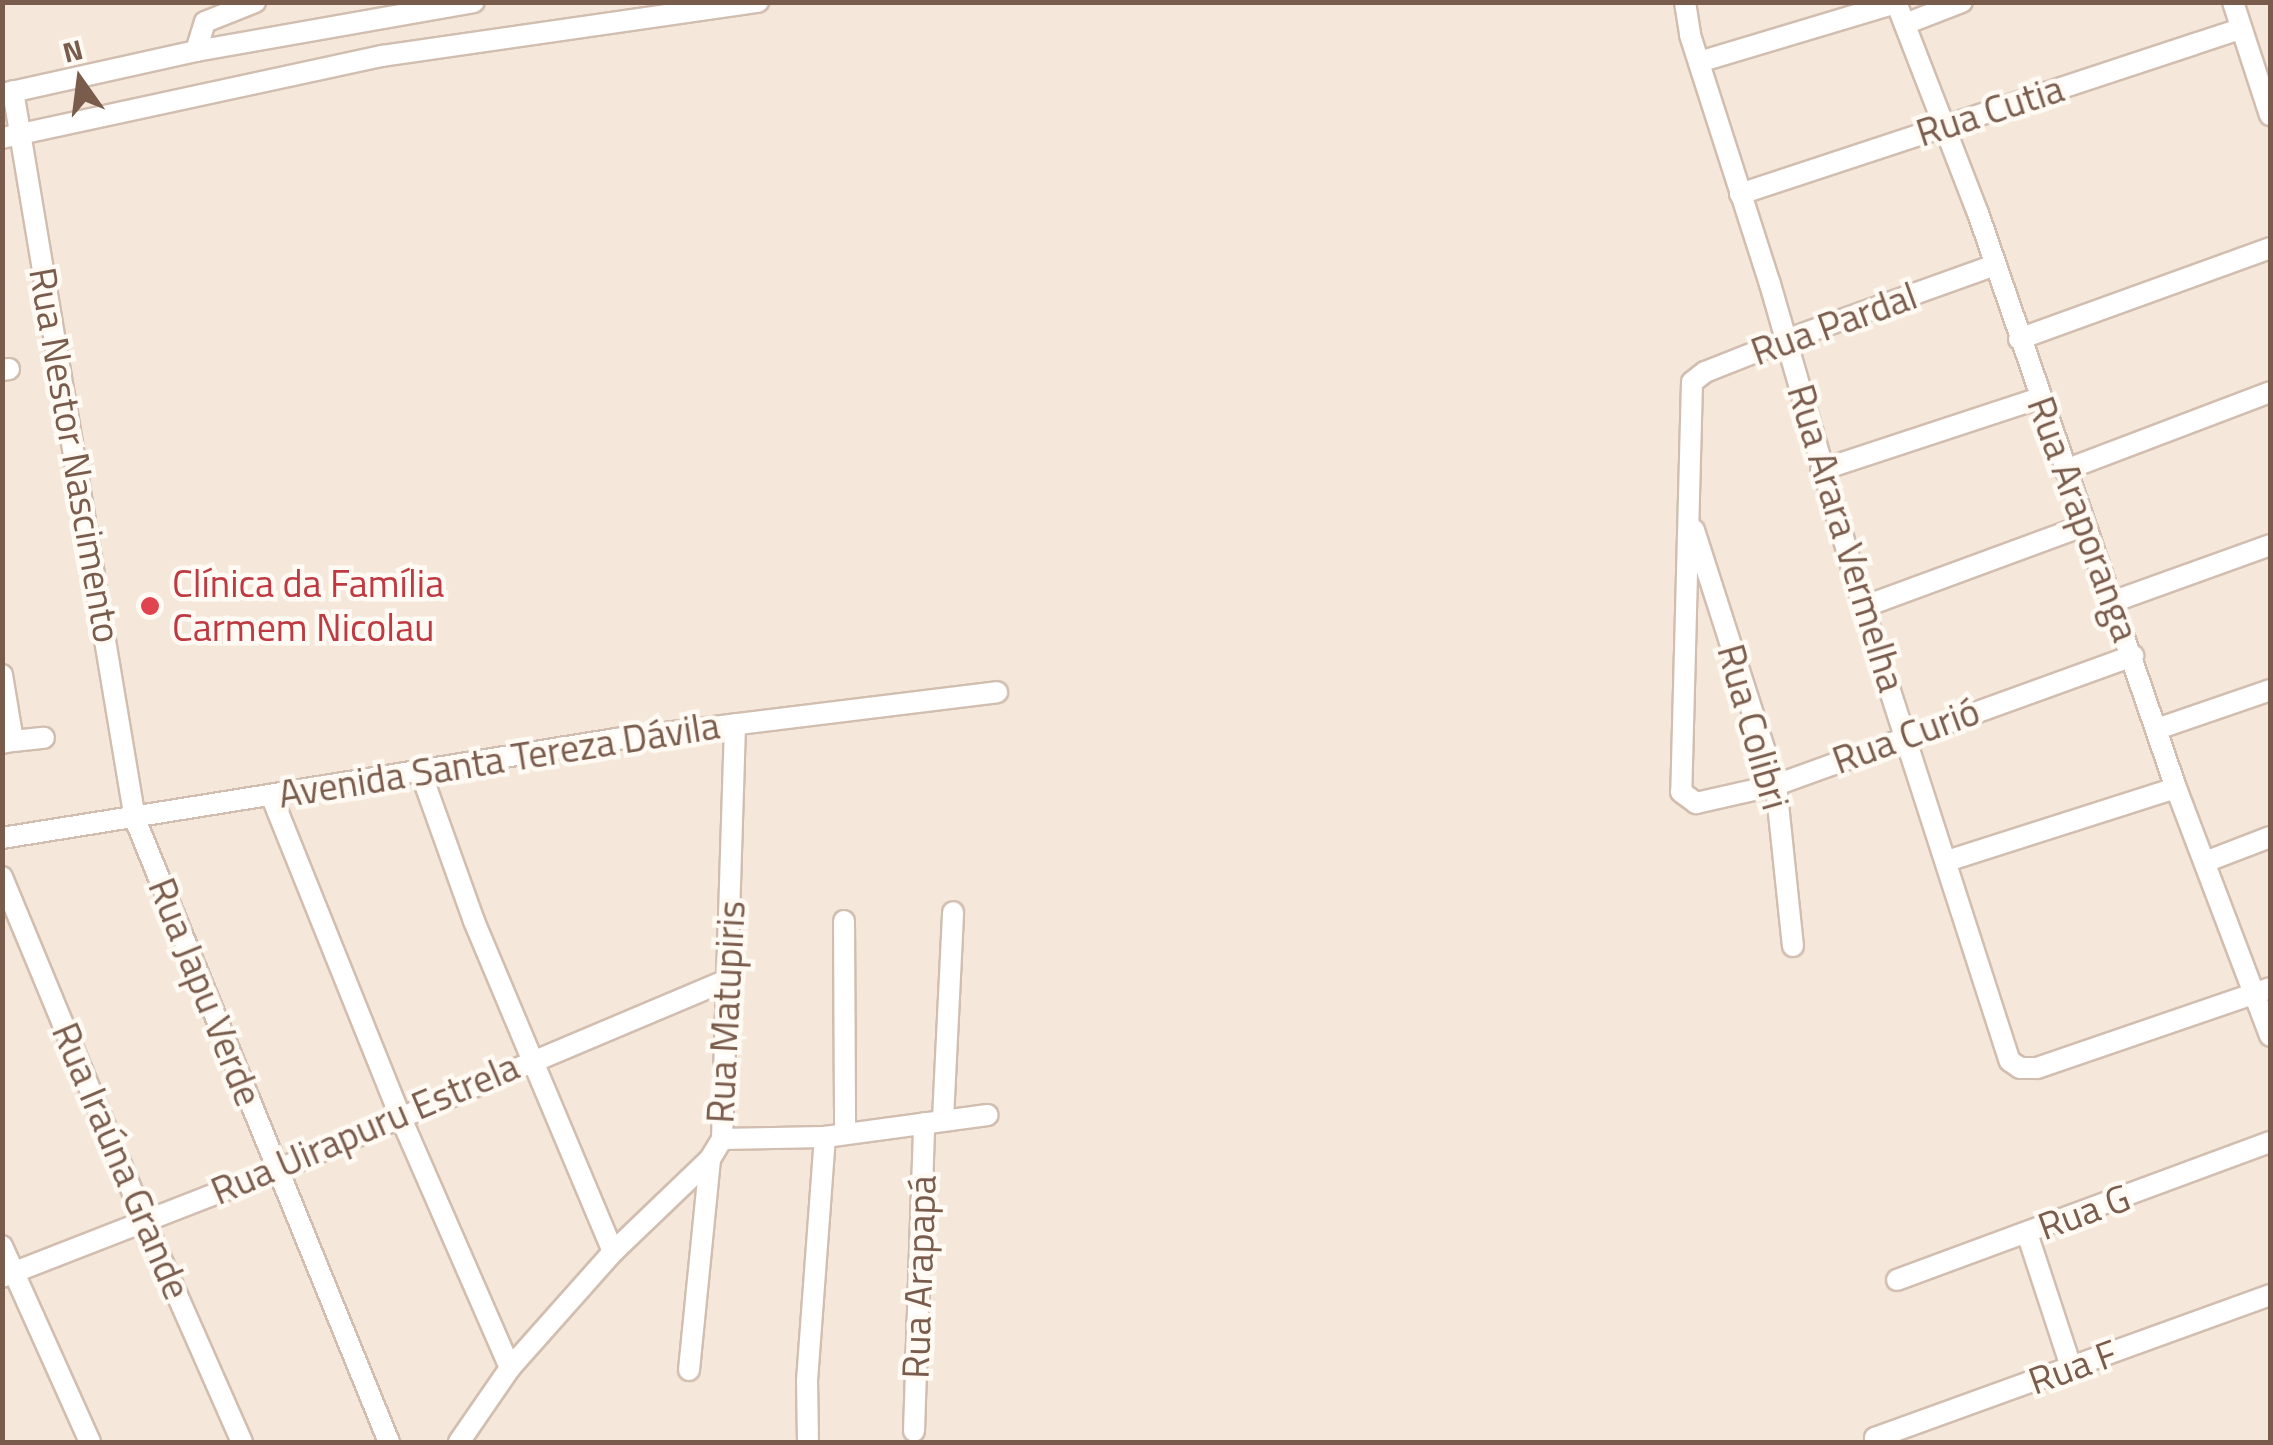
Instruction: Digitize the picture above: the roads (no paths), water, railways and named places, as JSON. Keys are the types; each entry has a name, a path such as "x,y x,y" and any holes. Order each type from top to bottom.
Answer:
{"street":[{"path":"196,51 205,22 255,2"},
{"path":"8,92 196,51 474,2"},
{"path":"12,136 382,56 758,2"},
{"name":"Rua Arara Vermelha","path":"1685,2 1699,62 1786,340 1862,607 1907,735 2010,1062 2020,1068 2037,1068 2262,991"},
{"path":"1905,24 1962,2"},
{"path":"2233,2 2270,114"},
{"path":"1699,62 1896,3"},
{"name":"Rua Araporanga","path":"1896,3 1946,126 2176,788 2204,862 2262,991 2270,1036"},
{"name":"Rua Cutia","path":"1740,194 2240,29"},
{"name":"Rua Nestor Nascimento","path":"8,92 12,136 135,818"},
{"path":"2019,339 2270,248"},
{"name":"Rua Pardal","path":"1688,399 1692,382 1698,376 1995,265"},
{"path":"2066,470 2270,392"},
{"path":"1821,470 2040,398"},
{"name":"Rua Colibri","path":"1681,792 1689,514 1688,399"},
{"name":"Rua Colibri","path":"1689,514 1776,784 1794,946"},
{"path":"1862,607 2083,526"},
{"path":"2112,602 2270,545"},
{"name":"Rua Curió","path":"1681,792 1696,803 1776,784 2133,656"},
{"path":"2,676 8,742 44,738"},
{"path":"2158,729 2270,690"},
{"name":"Avenida Santa Tereza Dávila","path":"2,838 735,724 997,692"},
{"name":"Rua Matupiris","path":"459,1442 510,1368 613,1252 710,1159 722,1138 735,724"},
{"path":"421,773 532,1059 613,1252"},
{"path":"1946,862 2176,788"},
{"path":"272,795 400,1116 510,1368"},
{"name":"Rua Japu Verde","path":"135,818 389,1442"},
{"path":"2204,862 2270,837"},
{"name":"Rua Iraúna Grande","path":"2,877 144,1220 242,1442"},
{"name":"Rua Arapapá","path":"914,1432 934,1121 953,912"},
{"path":"808,1442 807,1381 835,1135 844,921"},
{"name":"Rua Uirapuru Estrela","path":"8,1275 277,1170 726,980"},
{"path":"722,1138 835,1135 988,1115"},
{"name":"Rua G","path":"1897,1280 2270,1142"},
{"path":"689,1370 710,1159"},
{"path":"2028,1233 2072,1367"},
{"path":"2,1246 8,1275 90,1442"},
{"name":"Rua F","path":"1875,1440 2270,1295"}],"place":[{"name":"Clínica da Família Carmem Nicolau","path":"150,606"}]}
